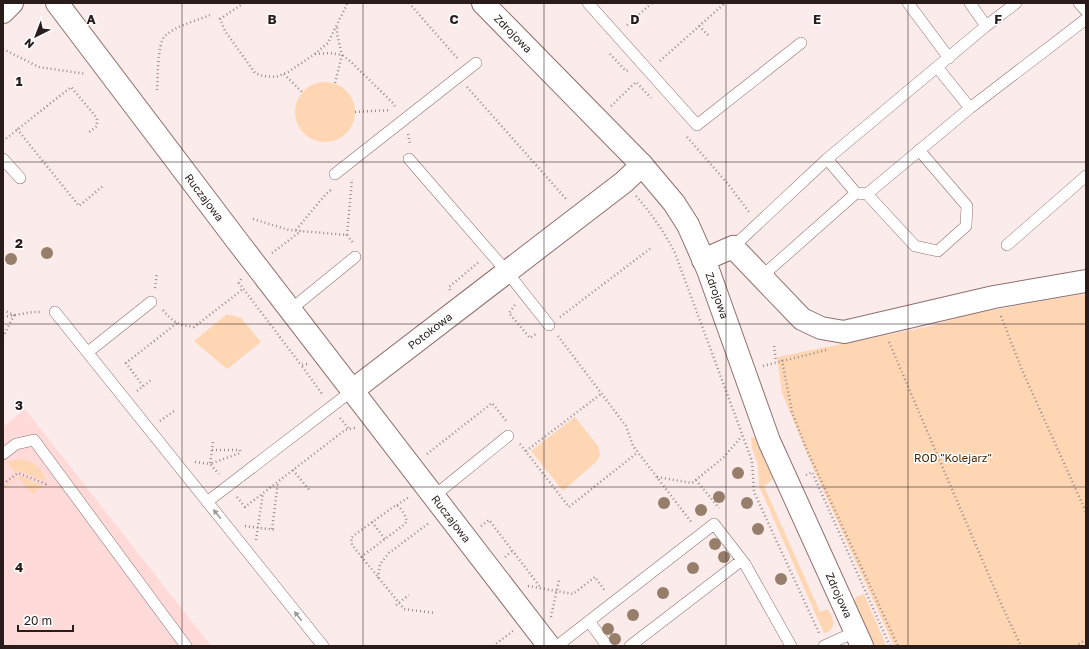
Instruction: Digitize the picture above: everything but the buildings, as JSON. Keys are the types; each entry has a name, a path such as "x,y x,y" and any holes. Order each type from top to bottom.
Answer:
{"street":[{"name":"Ruczajowa","path":"57,3 290,310 549,646"},
{"name":"Zdrojowa","path":"483,3 642,165 674,203 688,225 703,260 769,441 859,639"},
{"name":"Potokowa","path":"353,390 624,182 642,165"},
{"path":"703,260 733,247 802,319 821,328 844,332 994,297 1086,281"}],"lane":[{"path":"588,3 697,125 802,43"},
{"path":"908,3 949,58"},
{"path":"970,3 986,26"},
{"path":"733,247 827,159 986,26 1016,3"},
{"path":"1079,3 1086,12"},
{"path":"761,277 970,108 1086,19"},
{"path":"335,174 476,63"},
{"path":"937,67 970,108"},
{"path":"827,159 915,246 938,251 966,226 967,206 919,150"},
{"path":"3,159 20,178"},
{"path":"409,159 507,272 550,326"},
{"path":"1006,245 1086,176"},
{"path":"290,310 355,257"},
{"path":"88,352 153,297"},
{"path":"55,312 323,646"},
{"path":"207,502 329,402 353,390"},
{"path":"434,496 510,435"},
{"path":"3,454 16,444 34,440 186,646"},
{"path":"557,646 714,524 742,560 791,646"},
{"path":"630,646 742,560"},
{"path":"589,621 607,646"},
{"path":"824,646 859,639"}],"path":[{"path":"244,3 220,19 225,31 254,73 263,76 276,77 284,74 328,43 347,4"},
{"path":"410,3 454,52 460,62 454,72 458,77 568,201 573,198"},
{"path":"616,35 652,3"},
{"path":"648,71 725,3"},
{"path":"156,90 160,49 164,37 177,28 210,15"},
{"path":"335,83 342,55 337,34 337,24"},
{"path":"699,26 710,37"},
{"path":"3,49 39,68 90,75"},
{"path":"314,54 330,53 342,55 393,103 398,110 355,112"},
{"path":"284,74 302,92"},
{"path":"606,110 636,82 652,99"},
{"path":"3,141 71,87 97,118 97,126 88,133"},
{"path":"404,120 413,154 409,159"},
{"path":"17,129 79,206 103,186"},
{"path":"683,133 728,184 758,224"},
{"path":"253,219 301,231 347,235 353,174 347,178"},
{"path":"624,182 653,215 666,235 675,253 752,462 754,492 824,646"},
{"path":"296,230 324,195 335,185"},
{"path":"270,255 301,231"},
{"path":"517,302 509,313 530,338 540,331 543,334 560,316 651,248"},
{"path":"451,292 449,288 490,252"},
{"path":"153,297 157,273"},
{"path":"162,308 170,318 181,326 194,327 243,289"},
{"path":"3,310 14,315"},
{"path":"3,317 33,312"},
{"path":"3,337 14,315"},
{"path":"1001,316 1022,370 1086,512"},
{"path":"143,386 126,363 177,323"},
{"path":"550,326 626,426 633,446 695,526"},
{"path":"887,338 1002,606 1021,646"},
{"path":"774,346 776,362"},
{"path":"782,360 792,412 806,448 898,646"},
{"path":"332,364 323,370 317,362 301,365 349,429"},
{"path":"135,392 151,380"},
{"path":"526,451 601,394"},
{"path":"425,456 492,403 513,430 510,435 526,451 569,507 638,452"},
{"path":"158,423 174,411"},
{"path":"213,442 210,464 245,507 346,430 358,427"},
{"path":"657,477 692,483 723,458 742,436"},
{"path":"189,462 210,464 240,453 240,450 212,450"},
{"path":"293,470 310,491"},
{"path":"3,484 18,473 46,484 59,474"},
{"path":"696,480 719,508"},
{"path":"272,529 278,481"},
{"path":"256,547 263,493"},
{"path":"410,496 351,538 352,545 398,604 404,609 435,613"},
{"path":"361,557 405,524 407,521 397,506"},
{"path":"480,527 489,520 541,588"},
{"path":"372,522 385,539"},
{"path":"378,578 380,564 389,553 429,523"},
{"path":"239,525 276,530"},
{"path":"504,557 512,551"},
{"path":"526,586 573,594 595,577 606,594"},
{"path":"551,617 559,580"},
{"path":"398,604 409,595"},
{"path":"493,646 518,626"},
{"path":"1075,646 1086,640"}],"shaded area":[{"path":"25,409 211,646 3,646 3,427"}],"green space":[{"path":"319,82 331,82 342,87 350,95 355,106 353,124 342,137 331,142 319,142 308,137 300,129 295,118 295,106 300,95 308,87"},
{"name":"ROD \"Kolejarz\"","path":"1086,294 1086,646 894,646 813,468 782,393 777,357 931,326 967,315"},
{"path":"227,314 241,318 261,342 227,369 194,341"},
{"path":"575,417 598,446 600,455 597,461 563,491 531,451"},
{"path":"751,437 758,438 774,475 772,480 764,486 820,612 828,609 832,616 833,626 824,633 759,486 758,466 752,448"},
{"path":"17,459 34,464 43,473 45,481 19,471 15,473 7,462"},
{"path":"18,476 43,486 32,494 18,477 3,489 3,487"},
{"path":"864,594 886,645 885,646 872,646 853,603 856,597"}]}
